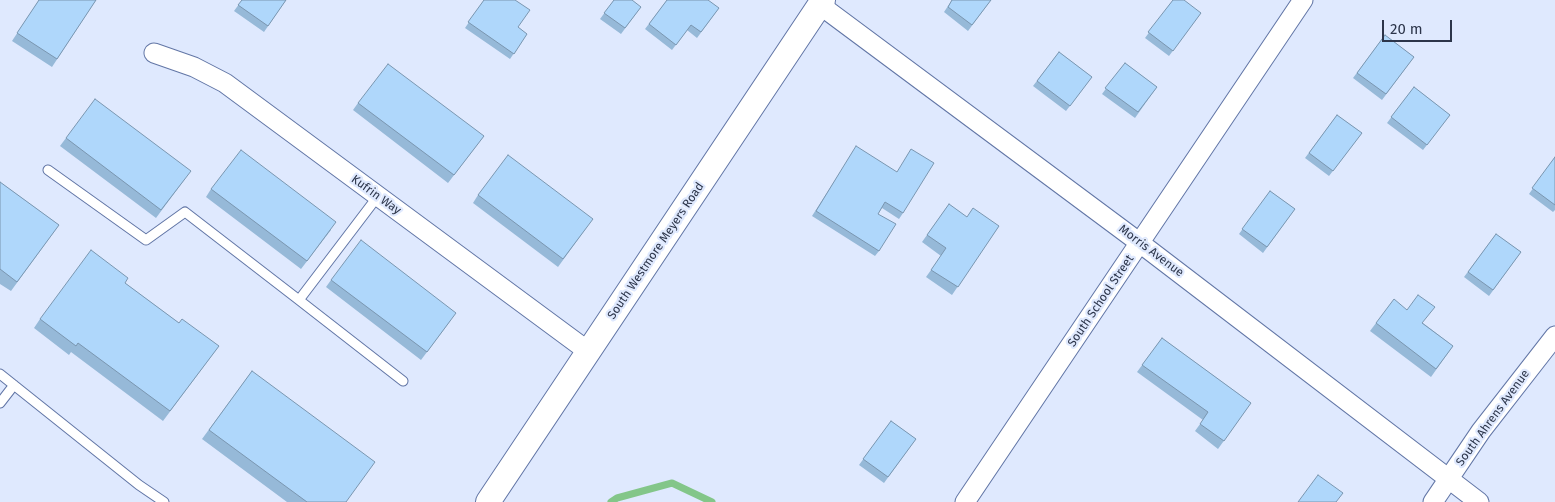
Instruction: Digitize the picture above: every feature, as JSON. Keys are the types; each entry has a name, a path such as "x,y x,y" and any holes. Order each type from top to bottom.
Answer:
{"street":[{"name":"South School Street","path":"965,502 1303,0"},
{"name":"Morris Avenue","path":"821,3 1140,242 1478,502"},
{"name":"South Westmore Meyers Road","path":"488,502 821,3"},
{"name":"Kufrin Way","path":"154,53 194,66 226,84 589,352"},
{"name":"South Ahrens Avenue","path":"1433,502 1481,431 1555,336"}],"lane":[{"path":"48,170 146,240 185,212 403,381"},
{"path":"299,300 378,196"},
{"path":"0,374 139,485 164,502"},
{"path":"0,403 14,385"}],"building":[{"path":"39,0 96,0 57,59 17,33"},
{"path":"242,0 286,0 268,26 238,5"},
{"path":"484,0 515,0 530,10 518,27 527,34 514,54 468,22"},
{"path":"614,0 632,0 641,7 625,28 604,13"},
{"path":"667,0 708,0 719,8 701,32 691,25 676,45 649,24"},
{"path":"952,0 991,0 972,25 948,7"},
{"path":"1173,0 1184,0 1201,13 1173,51 1148,32"},
{"path":"1385,35 1414,57 1386,94 1357,73"},
{"path":"1059,52 1092,77 1070,106 1037,81"},
{"path":"1125,63 1157,87 1138,112 1105,88"},
{"path":"388,64 484,136 454,175 358,103"},
{"path":"1414,87 1450,115 1427,145 1391,117"},
{"path":"95,99 191,171 161,210 66,138"},
{"path":"1337,115 1362,133 1333,171 1309,153"},
{"path":"856,146 897,172 911,149 934,163 903,213 885,202 878,214 896,224 879,251 816,211"},
{"path":"241,150 336,222 307,261 211,189"},
{"path":"508,155 593,219 563,259 478,195"},
{"path":"1555,157 1555,205 1532,188"},
{"path":"0,182 59,225 17,282 0,269"},
{"path":"1270,191 1295,209 1267,247 1242,229"},
{"path":"949,204 967,217 973,208 999,226 958,287 931,270 946,248 927,235"},
{"path":"1496,234 1521,252 1493,290 1468,272"},
{"path":"361,240 456,313 427,352 331,280"},
{"path":"91,250 128,278 125,283 179,323 182,319 219,346 170,411 78,343 76,346 40,319"},
{"path":"1418,295 1435,307 1422,323 1453,346 1436,369 1376,323 1394,299 1407,310"},
{"path":"1162,338 1251,403 1224,441 1200,424 1208,412 1142,365"},
{"path":"252,371 375,462 346,502 307,502 209,430"},
{"path":"891,421 916,439 888,477 863,459"},
{"path":"1318,475 1343,493 1336,502 1298,502"}],"waterway":[{"path":"611,502 617,498 672,483 712,502"}]}
